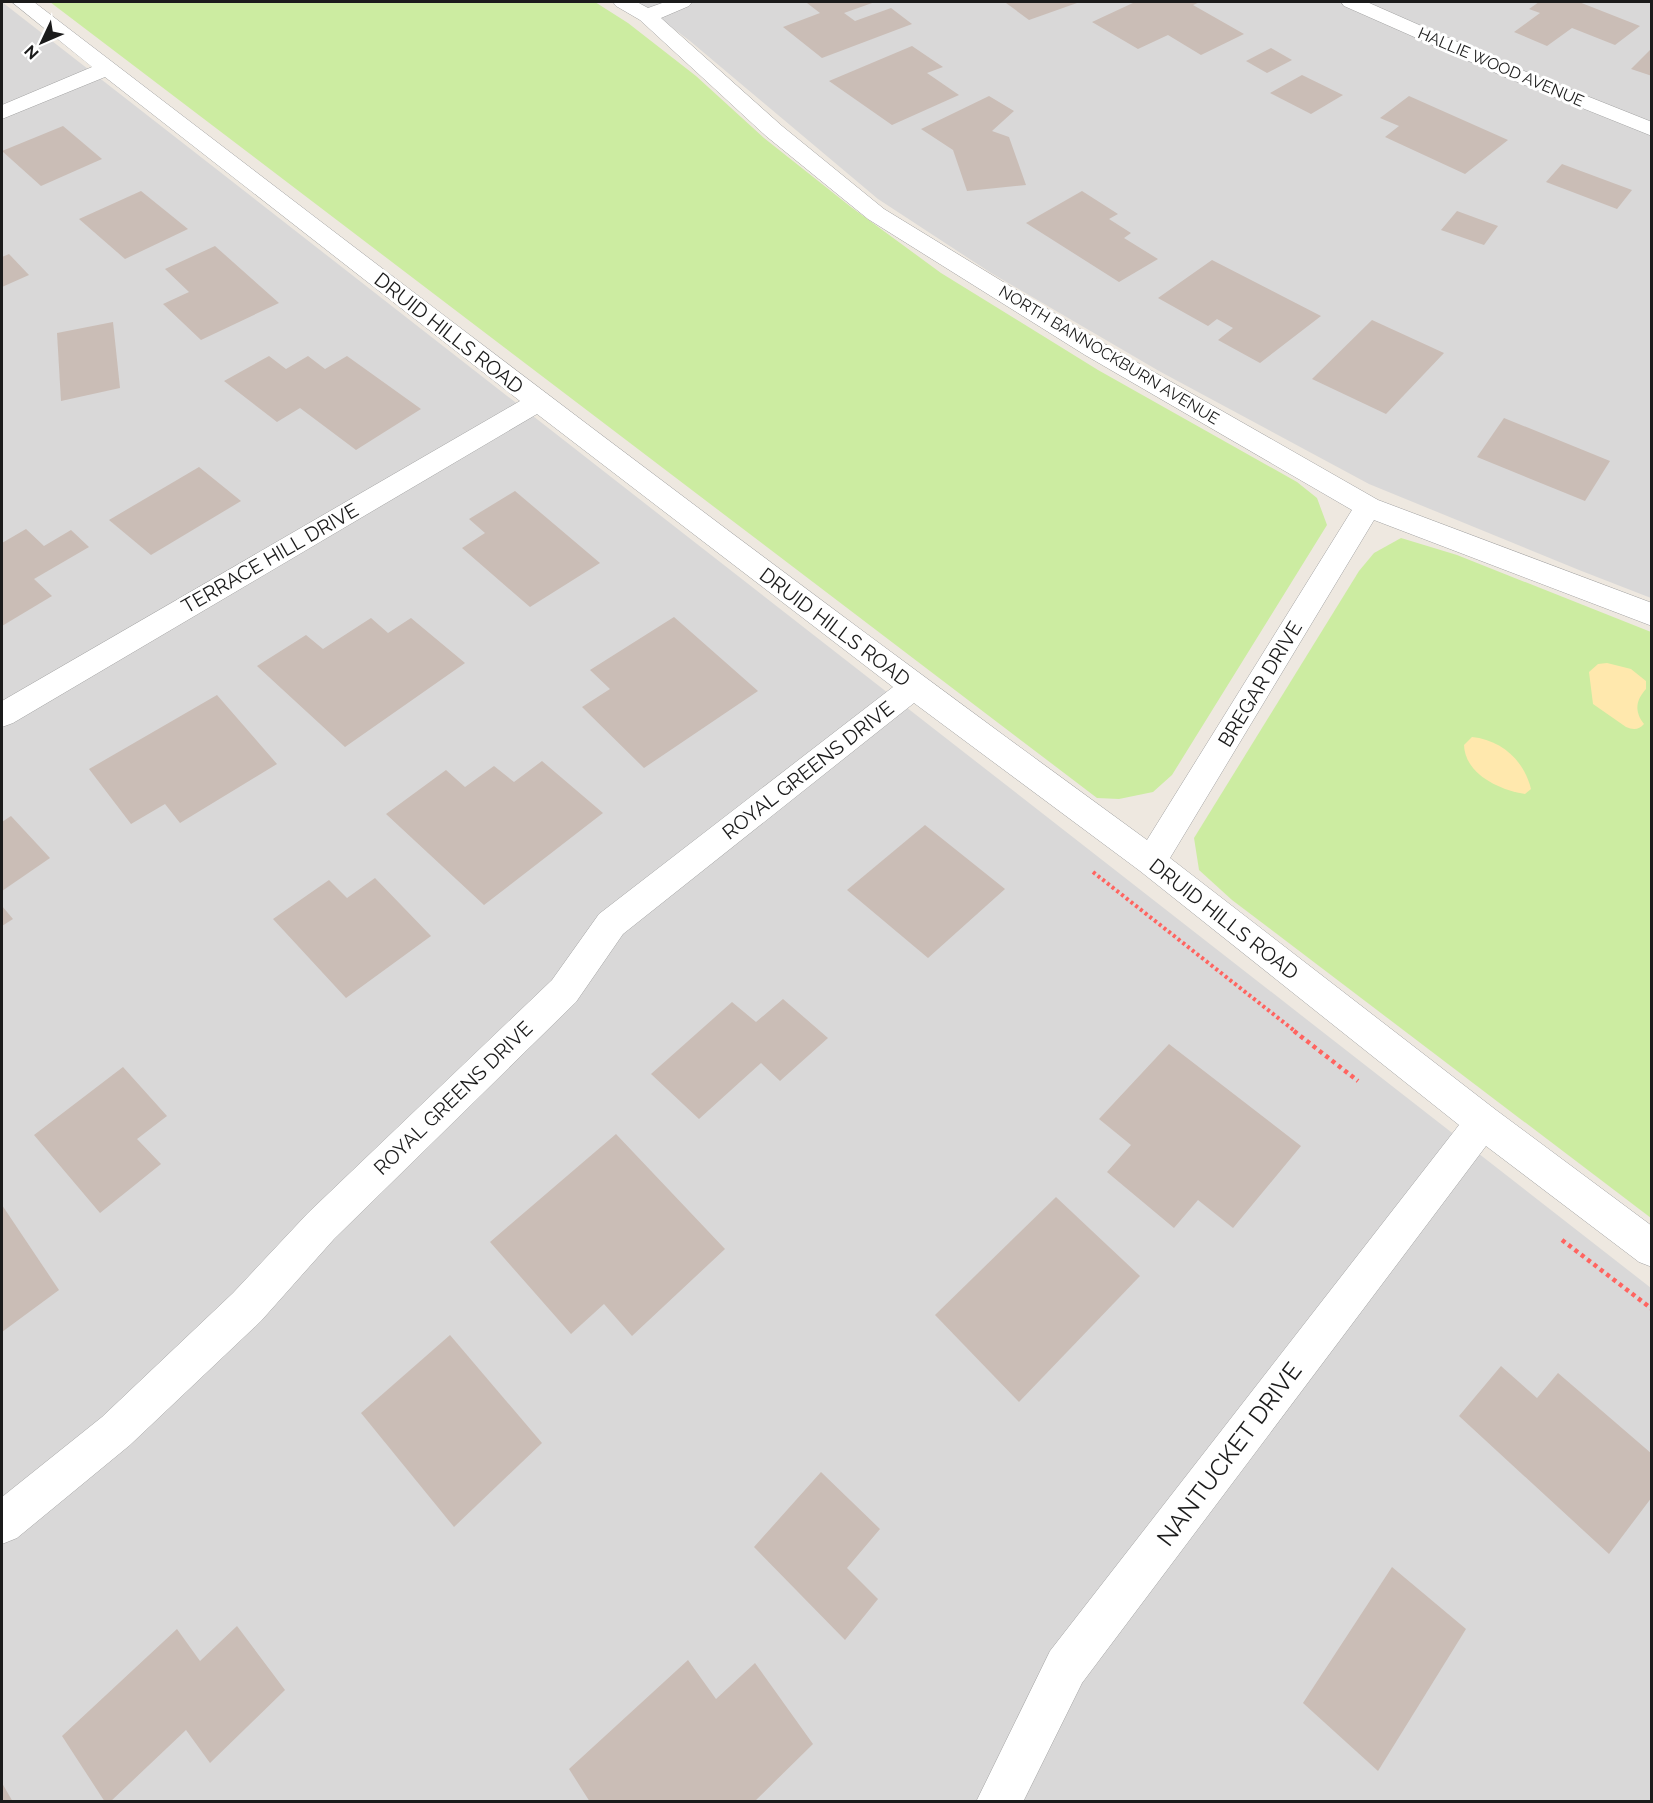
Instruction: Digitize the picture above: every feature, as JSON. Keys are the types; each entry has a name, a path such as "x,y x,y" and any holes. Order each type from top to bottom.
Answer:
{"street":[{"name":"DRUID HILLS ROAD","path":"22,2 538,402 914,687 1151,861 1483,1122 1652,1249"},
{"name":"NORTH BANNOCKBURN AVENUE","path":"623,2 647,16 774,131 876,214 1094,349 1368,507 1652,615"},
{"path":"647,16 682,2"},
{"name":"HALLIE WOOD AVENUE","path":"1351,2 1512,73 1652,130"},
{"path":"2,112 108,69"},
{"name":"TERRACE HILL DRIVE","path":"2,715 538,402"},
{"name":"BREGAR DRIVE","path":"1151,861 1368,507"},
{"name":"ROYAL GREENS DRIVE","path":"2,1523 116,1431 247,1306 321,1226 564,991 611,924 914,687"},
{"name":"NANTUCKET DRIVE","path":"999,1802 1066,1667 1483,1122"}],"path":[{"path":"1090,869 1359,1082"},
{"path":"1558,1237 1652,1309"}],"shaded area":[{"path":"2,2 1651,1288 1652,1801 2,1802"},
{"path":"638,2 1651,2 1651,598 1369,484 1159,371 991,273 878,199 690,41"}],"green space":[{"path":"50,2 595,2 628,23 696,76 764,138 851,207 941,273 1098,370 1297,482 1317,498 1327,525 1172,775 1153,792 1119,799 1097,798"},
{"path":"1401,538 1457,555 1651,632 1651,1218 1232,900 1199,870 1194,838 1359,571 1374,553"}],"sand":[{"path":"1607,663 1631,669 1646,681 1646,689 1637,706 1644,724 1638,728 1626,727 1593,704 1589,672 1598,664"},
{"path":"1472,737 1492,742 1510,753 1523,769 1531,789 1525,794 1505,789 1485,779 1477,772 1470,764 1464,745"}],"building":[{"path":"875,2 844,13 855,21 891,8 912,24 822,58 783,27 820,13 807,3"},
{"path":"1135,2 1200,2 1193,5 1244,34 1201,55 1168,35 1138,49 1092,22"},
{"path":"1539,2 1579,2 1640,26 1615,45 1572,28 1547,46 1514,32 1540,13 1529,9"},
{"path":"1006,3 1077,3 1029,20"},
{"path":"912,46 943,67 927,73 959,95 892,125 829,81"},
{"path":"1271,48 1292,60 1267,73 1246,61"},
{"path":"1652,48 1652,76 1631,69"},
{"path":"1302,75 1343,95 1311,114 1270,93"},
{"path":"989,96 1014,111 992,131 1009,137 1026,185 967,191 953,150 921,129"},
{"path":"1409,96 1508,140 1465,174 1385,137 1399,126 1380,118"},
{"path":"63,126 102,159 41,186 2,151"},
{"path":"1562,164 1632,190 1617,209 1546,182"},
{"path":"141,191 188,229 125,259 79,219"},
{"path":"1082,191 1118,214 1109,219 1131,233 1124,238 1158,259 1119,282 1026,223"},
{"path":"1457,211 1498,226 1484,245 1441,230"},
{"path":"215,246 279,303 201,340 163,304 189,292 165,269"},
{"path":"9,254 29,275 2,287 2,257"},
{"path":"1212,260 1321,316 1260,363 1218,340 1233,328 1217,319 1208,326 1158,298"},
{"path":"1372,320 1444,353 1386,414 1312,379"},
{"path":"113,322 120,388 61,401 57,333"},
{"path":"269,356 286,369 308,356 325,369 347,356 421,409 356,450 300,408 277,422 224,381"},
{"path":"1504,418 1610,461 1585,501 1477,457"},
{"path":"199,467 241,501 151,555 109,520"},
{"path":"515,491 600,563 530,607 462,548 485,533 469,519"},
{"path":"26,529 44,546 71,530 89,547 34,579 52,596 2,626 2,543"},
{"path":"674,617 758,691 644,768 582,707 610,689 590,670"},
{"path":"371,618 388,633 411,618 465,663 345,747 257,666 306,635 323,649"},
{"path":"217,695 277,764 180,823 165,804 131,824 89,769"},
{"path":"542,761 603,813 484,905 386,814 446,770 465,787 494,766 514,782"},
{"path":"11,816 50,858 2,891 2,822"},
{"path":"925,825 1005,889 928,958 847,890"},
{"path":"375,878 431,936 346,998 273,919 329,880 347,898"},
{"path":"2,906 13,919 2,926"},
{"path":"783,999 828,1038 780,1081 761,1063 699,1119 651,1074 732,1002 756,1022"},
{"path":"1169,1044 1301,1146 1233,1228 1198,1200 1174,1228 1107,1172 1131,1145 1099,1119"},
{"path":"123,1067 167,1116 137,1139 161,1164 100,1213 34,1135"},
{"path":"616,1134 725,1249 632,1336 604,1304 571,1334 490,1242"},
{"path":"1056,1197 1140,1276 1019,1402 935,1315"},
{"path":"2,1205 59,1290 2,1332"},
{"path":"450,1335 542,1443 454,1527 361,1413"},
{"path":"1501,1366 1537,1398 1558,1373 1652,1454 1652,1497 1609,1554 1459,1416"},
{"path":"821,1472 880,1529 847,1568 878,1599 845,1640 754,1547"},
{"path":"1392,1567 1466,1629 1378,1771 1303,1703"},
{"path":"237,1626 285,1690 210,1763 186,1730 110,1802 105,1802 62,1736 177,1629 200,1661"},
{"path":"688,1660 716,1699 755,1663 813,1744 754,1802 590,1802 569,1769"},
{"path":"2,1783 13,1802 2,1802"}]}
